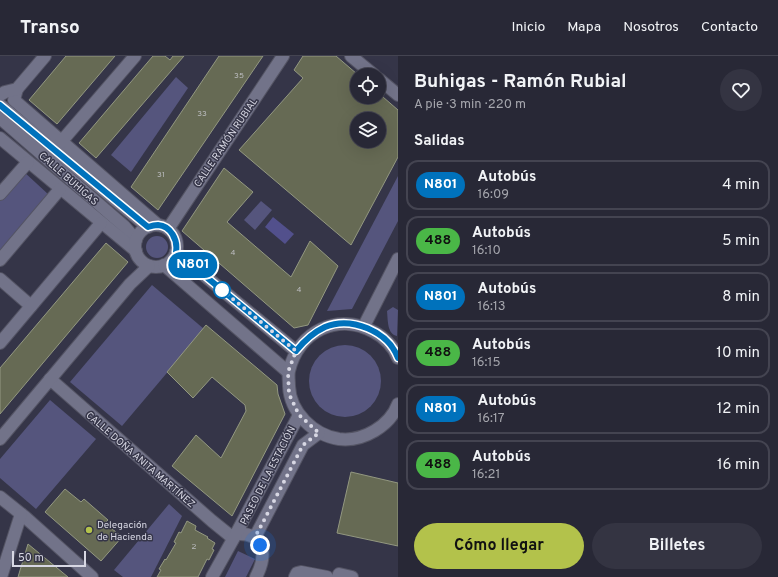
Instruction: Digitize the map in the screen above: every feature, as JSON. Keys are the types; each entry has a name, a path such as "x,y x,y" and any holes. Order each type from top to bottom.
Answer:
{"street":[{"path":"0,138 100,223 158,267 164,265 172,259 176,252 177,246 175,238 158,227 14,100 17,89 45,56"},
{"path":"61,142 135,56"},
{"name":"CALLE RAMÓN RUBIAL","path":"158,227 283,56"},
{"path":"351,56 366,68"},
{"path":"386,85 398,95"},
{"path":"0,95 17,89"},
{"name":"CALLE BUHIGAS","path":"0,105 7,121 124,226 140,254"},
{"name":"CALLE BUHIGAS","path":"7,121 158,227"},
{"path":"0,194 28,162"},
{"path":"0,260 60,189"},
{"path":"0,343 100,223"},
{"path":"0,439 133,280 140,254 141,231 158,227"},
{"path":"176,252 296,351"},
{"path":"364,326 398,259"},
{"path":"164,265 288,372"},
{"path":"0,279 31,306"},
{"path":"397,353 382,336 364,326 345,323 326,327 309,336 296,351 288,372 289,394 299,415 319,433 340,439 362,437 381,427 395,411 398,404"},
{"name":"CALLE DOÑA ANITA MARTÍNEZ","path":"50,380 212,521 235,536"},
{"name":"PASEO DE LA ESTACIÓN","path":"212,577 299,415"},
{"name":"PASEO DE LA ESTACIÓN","path":"255,537 303,445 319,433"},
{"path":"0,497 92,577"},
{"path":"1,577 20,514"},
{"name":"PASEO DE LA ESTACIÓN","path":"235,536 246,534 255,537 260,545 262,562 256,577"},
{"path":"295,577 297,573 301,572 327,577"},
{"path":"338,577 339,574 352,577"}],"shaded area":[{"path":"176,77 188,88 131,172 111,155"},
{"path":"23,171 49,195 0,254 0,198"},
{"path":"398,176 398,221 352,309 327,311"},
{"path":"261,201 272,210 255,230 244,220"},
{"path":"273,217 294,234 285,244 265,227"},
{"path":"157,236 165,239 168,247 165,255 157,258 149,255 146,247 149,239"},
{"path":"152,285 204,329 122,426 70,382"},
{"path":"393,307 398,310 397,336 391,333 388,322 387,311"},
{"path":"345,345 365,351 375,361 381,381 375,401 365,411 345,417 325,411 315,401 309,381 315,361 325,351"},
{"path":"50,400 96,439 36,509 0,478 0,459"},
{"path":"169,504 182,516 151,577 123,577 114,570"},
{"path":"238,551 255,559 246,577 225,577"}],"building":[{"path":"66,56 115,56 57,124 29,100"},
{"path":"153,56 165,56 170,60 173,56 184,56 96,158 79,143"},
{"path":"219,56 263,56 158,210 131,187"},
{"path":"303,56 336,56 350,68 350,104 386,104 386,100 398,110 398,157 351,245 239,150 303,78 294,70"},
{"path":"224,168 253,192 227,222 291,277 310,241 338,266 308,325 294,328 182,231"},
{"path":"106,243 128,262 0,414 0,368"},
{"path":"206,325 277,385 278,394 285,414 232,516 172,466 196,435 221,458 246,411 245,405 212,377 193,398 167,372"},
{"path":"351,472 398,483 398,546 337,533"},
{"name":"Delegación de Hacienda","path":"65,489 81,502 84,499 108,520 105,523 122,537 101,561 45,512"},
{"path":"187,521 196,526 195,530 208,537 207,538 215,543 212,549 214,550 209,560 207,559 198,577 157,577 161,570 159,569 176,543 174,542 179,532 181,533"},
{"path":"28,544 45,558 68,577 18,577"}],"bus line":[{"name":"N801","path":"0,105 148,227 158,225 168,229 175,238 177,246 176,252 296,351 309,336 326,327 345,323 364,326 382,336 396,351 398,358"}],"place":[{"name":"Delegación de Hacienda","path":"89,530"}],"route":[{"path":"222,290 296,351 288,372 289,394 299,415 319,433 303,445 255,537 260,545"}]}
